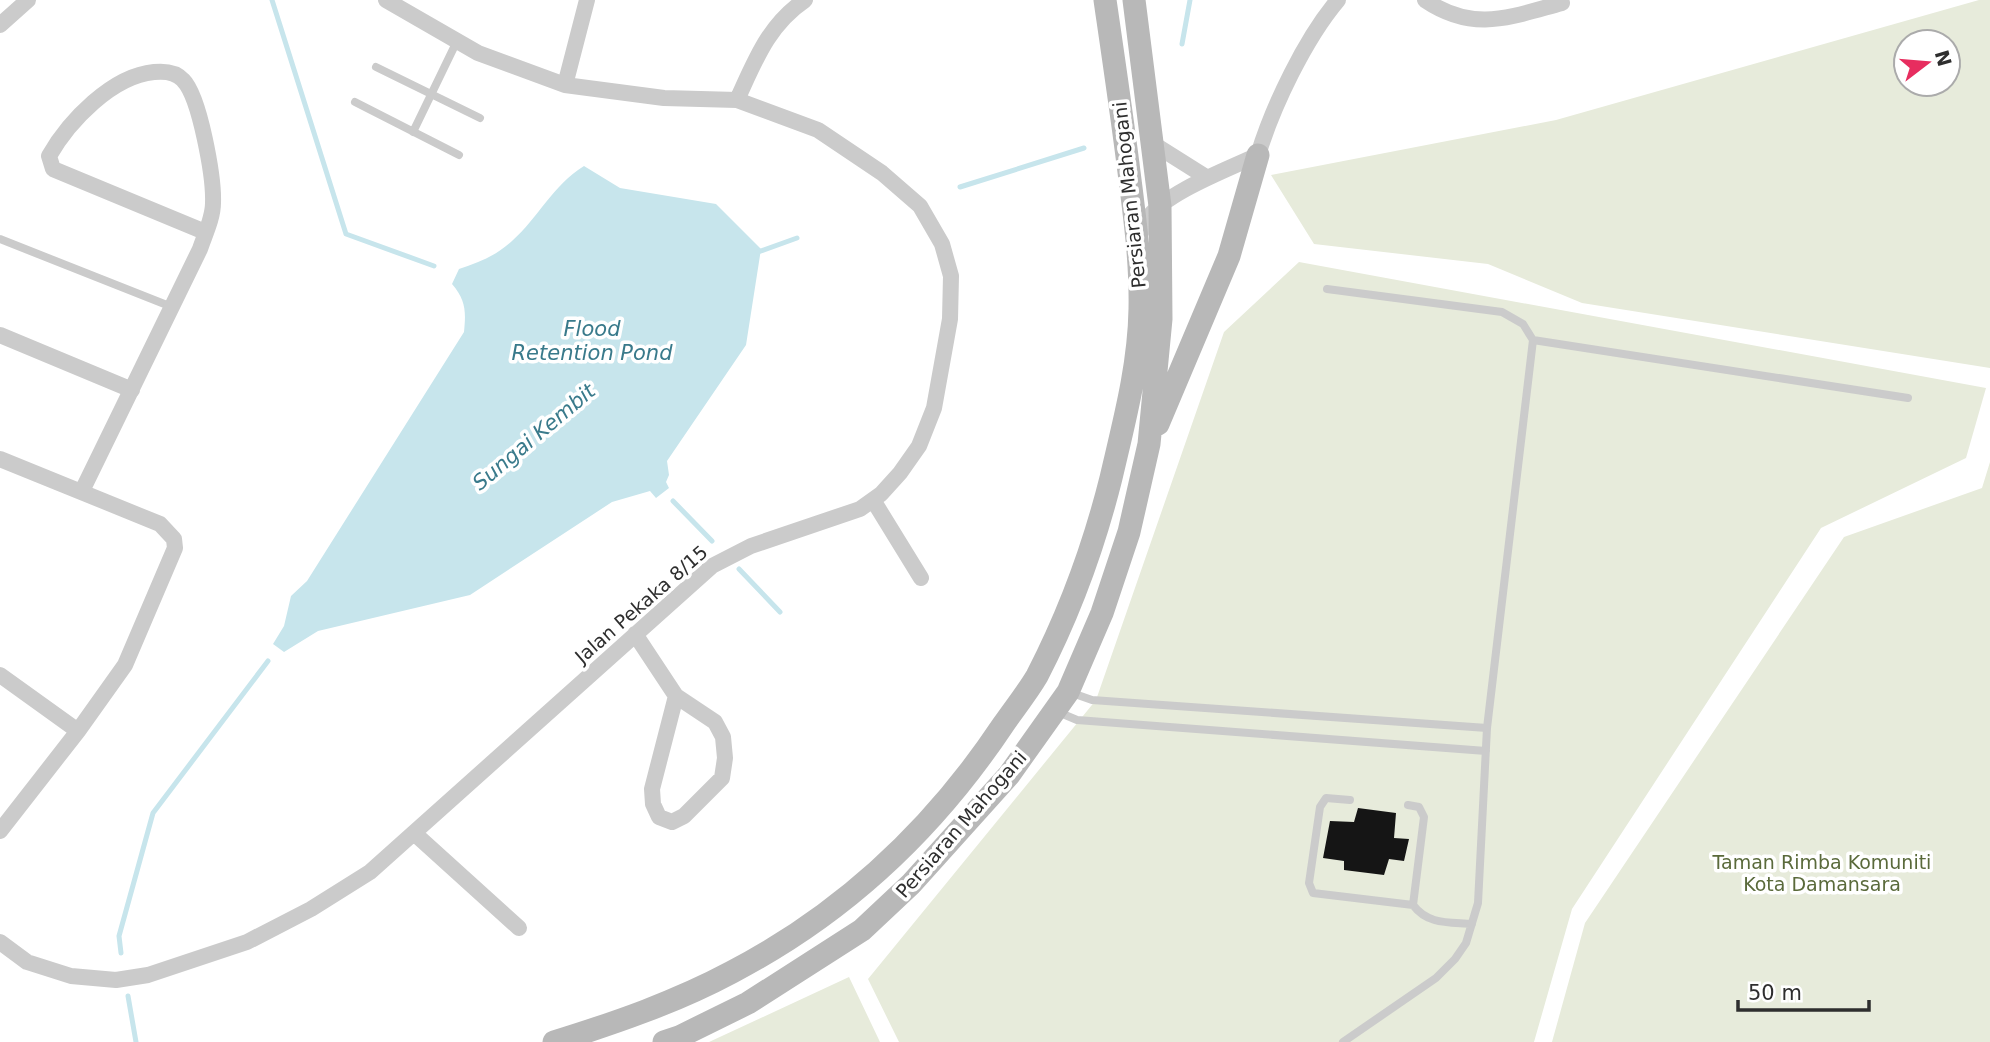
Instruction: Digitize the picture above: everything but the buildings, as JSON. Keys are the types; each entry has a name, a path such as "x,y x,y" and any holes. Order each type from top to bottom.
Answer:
{"main road":[{"name":"Persiaran Mahogani","path":"554,1042 669,1002 720,978 826,915 890,862 941,809 987,750 1036,677 1070,602 1101,519 1132,392 1140,311 1138,241 1105,0"},
{"name":"Persiaran Mahogani","path":"664,1042 748,1003 862,930 911,884 1009,775 1068,692 1102,613 1121,555 1149,444 1161,319 1160,206 1134,0"},
{"path":"1149,444 1228,256 1258,155"}],"street":[{"path":"0,26 27,0"},
{"name":"Jalan Pekaka 8/15","path":"0,942 27,962 71,976 116,980 148,975 247,942 311,908 370,872 712,566 751,546 860,509 900,473 919,446 934,408 950,319 950,276 942,244 920,206 882,173 818,130 737,100 664,98 565,85 478,52 386,0"},
{"path":"565,85 587,0"},
{"path":"737,100 763,44 787,12 804,0"},
{"path":"1138,241 1148,218 1160,206 1206,177 1258,155 1280,100 1308,45 1338,0"},
{"path":"1424,0 1441,11 1465,18 1496,21 1562,3"},
{"path":"82,491 200,249 213,206 213,181 194,98 183,79 167,71 146,73 115,85 93,102 49,156 53,169 205,232"},
{"path":"1152,143 1206,177"},
{"path":"0,335 132,390"},
{"path":"0,459 160,524 174,539 175,548 125,664 78,731 0,831"},
{"path":"873,500 921,578"},
{"path":"635,635 676,696 715,722 723,737 725,758 722,778 684,816 673,822 660,817 653,804 652,789 676,696"},
{"path":"0,675 78,731"},
{"path":"414,832 519,928"}],"lane":[{"path":"413,132 457,41"},
{"path":"376,67 480,118"},
{"path":"355,102 459,155"},
{"path":"0,239 172,307"},
{"path":"1327,289 1502,312 1523,324 1533,340 1487,728 1478,903 1466,943 1455,960 1436,978 1343,1042"},
{"path":"1533,340 1908,398"},
{"path":"1068,692 1092,700 1487,728"},
{"path":"1055,711 1077,720 1486,751"},
{"path":"1350,800 1331,798 1322,802 1310,889 1319,895 1413,905"},
{"path":"1408,805 1419,807 1424,817 1413,905 1420,915 1427,919 1472,924"}],"green space":[{"path":"1979,0 1990,0 1990,368 1582,303 1488,264 1314,244 1271,175 1556,120"},
{"path":"1299,262 1986,388 1966,458 1821,528 1572,909 1534,1042 899,1042 868,979 1096,700 1224,332"},
{"name":"Taman Rimba Komuniti Kota Damansara","path":"1990,462 1990,1042 1552,1042 1585,923 1844,537 1982,488"},
{"path":"849,977 880,1042 709,1042"}],"water":[{"name":"Flood Retention Pond","path":"584,166 620,188 716,204 761,249 746,345 667,461 669,475 666,482 669,488 656,498 650,491 612,502 470,595 318,631 284,652 273,644 284,626 291,596 307,581 464,332 464,306 452,284 459,269 500,251 521,232 563,182"}],"waterway":[{"path":"272,0 346,234 434,266"},
{"name":"Sungai Kembit","path":"1182,44 1190,0"},
{"name":"Sungai Kembit","path":"960,187 1084,148"},
{"name":"Sungai Kembit","path":"758,252 797,238"},
{"path":"673,501 712,541"},
{"path":"739,569 780,612"},
{"name":"Sungai Kembit","path":"121,953 119,936 153,813 268,661"},
{"name":"Sungai Kembit","path":"128,996 136,1042"}]}
